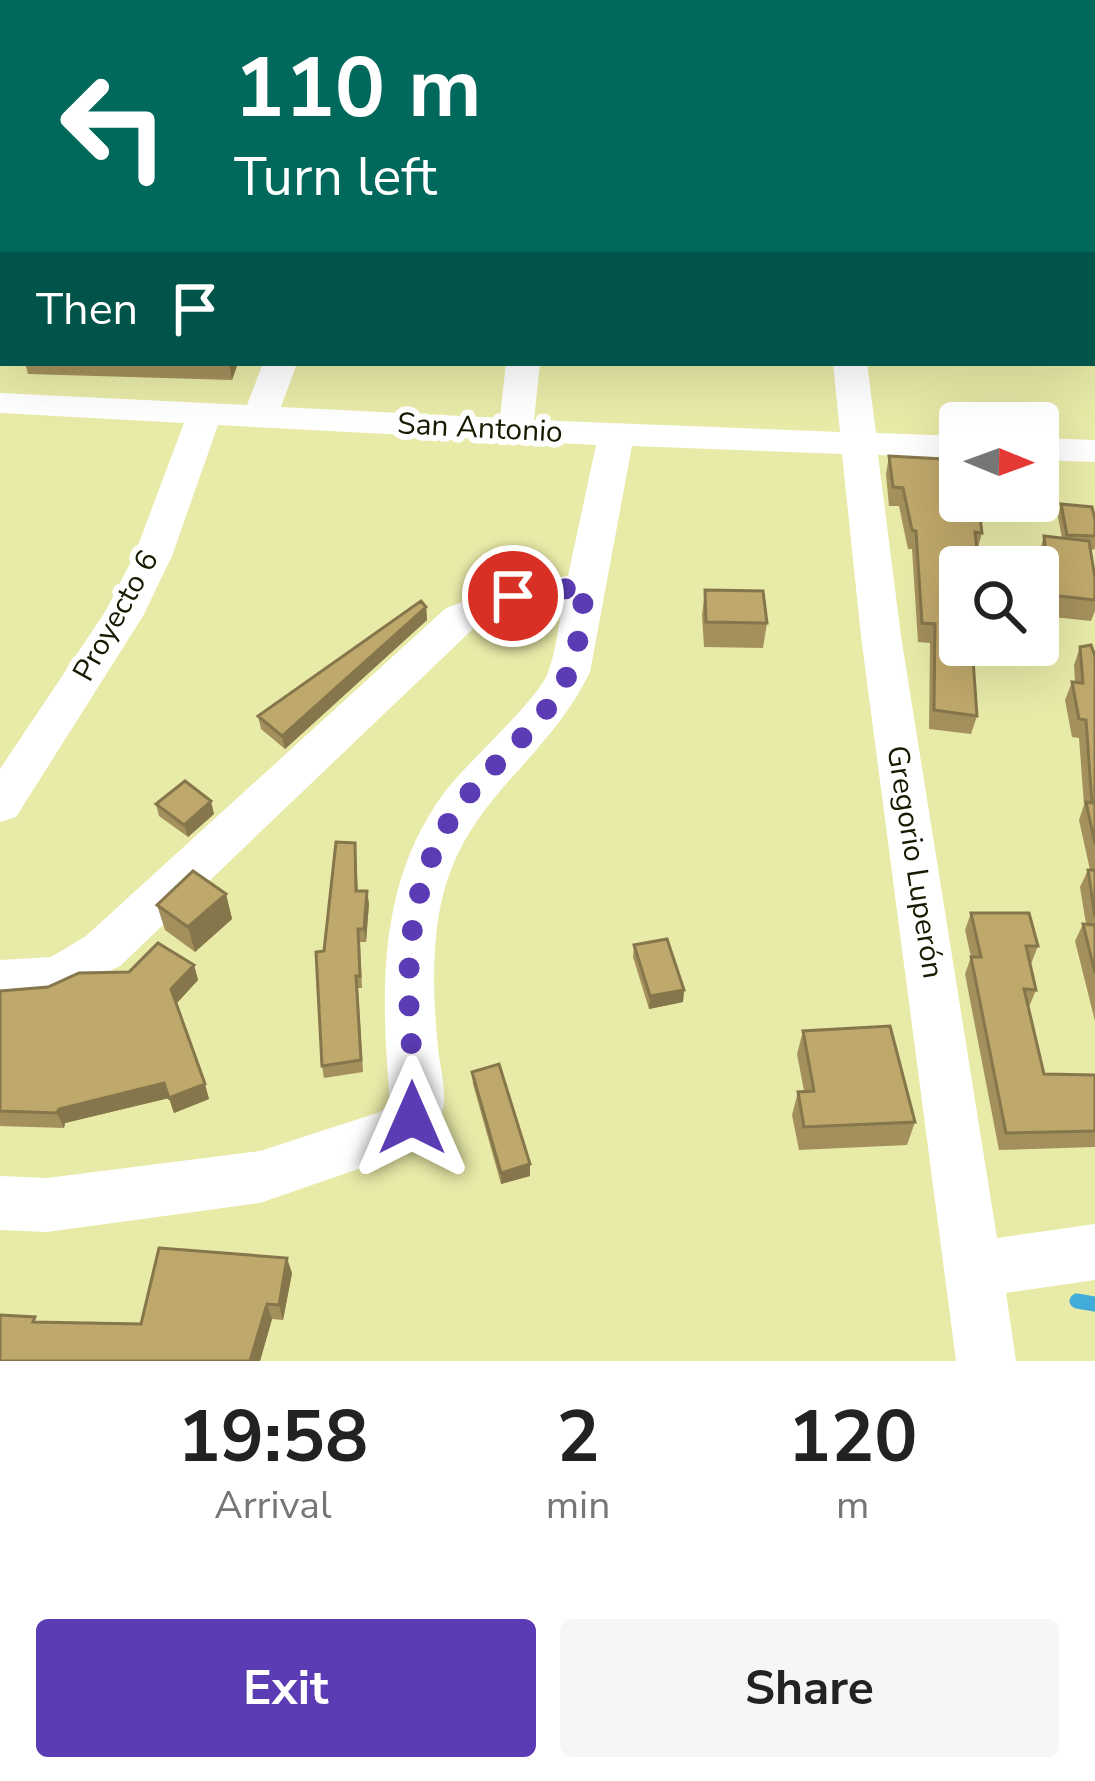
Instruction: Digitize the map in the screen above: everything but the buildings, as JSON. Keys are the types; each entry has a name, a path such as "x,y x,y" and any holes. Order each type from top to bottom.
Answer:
{"street":[{"path":"260,416 279,366"},
{"path":"516,430 523,366"},
{"name":"Gregorio Luperón","path":"850,366 856,444 986,1361"},
{"name":"San Antonio","path":"0,403 939,446"},
{"name":"Proyecto 6","path":"0,805 16,756 123,616 153,556 205,413"},
{"path":"0,1203 47,1205 260,1177 397,1131 412,1118 417,1105 406,994 410,932 425,870 448,822 560,690 574,658 616,435"},
{"path":"1059,450 1095,451"},
{"path":"0,981 52,980 79,969 103,951 460,618 513,596 585,586"},
{"path":"976,1269 1095,1252"}],"waterway":[{"path":"1077,1301 1095,1304"}],"route":[{"path":"412,1118 417,1105 406,994 410,932 425,870 448,822 560,690 574,658 585,586 513,596"}]}
